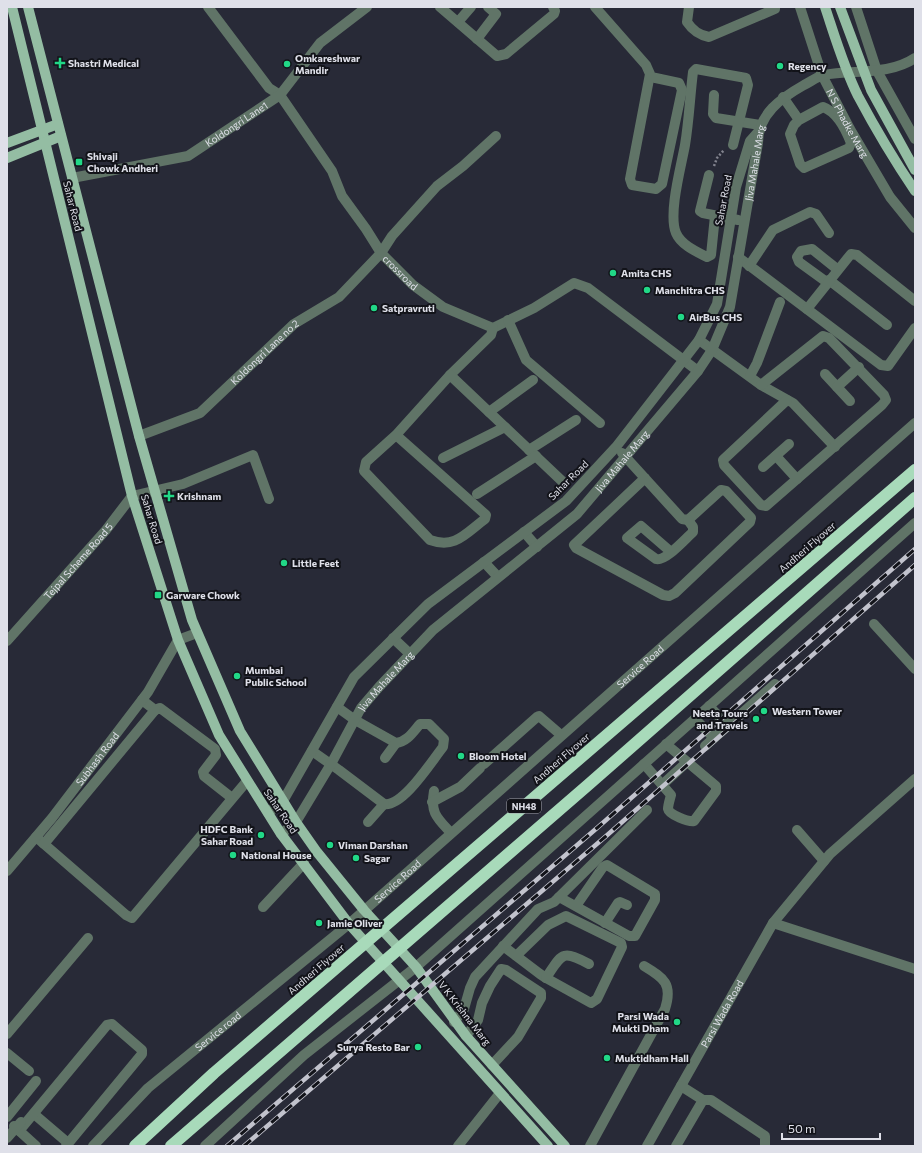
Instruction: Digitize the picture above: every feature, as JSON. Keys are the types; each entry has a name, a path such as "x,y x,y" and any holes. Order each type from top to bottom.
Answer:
{"highway":[{"name":"Andheri Flyover","path":"135,1146 214,1073 915,470"},
{"name":"NH48","path":"171,1146 588,785 915,498"}],"main road":[{"name":"Sahar Road","path":"12,7 132,496 178,640 219,735 281,834 349,924 399,981"},
{"name":"Sahar Road","path":"28,7 139,436 192,620 240,731 296,822 364,910"},
{"path":"825,7 842,58 858,95 899,168 915,190"},
{"path":"840,7 871,90 915,170"},
{"path":"7,143 41,129 58,124"},
{"path":"7,158 61,136"},
{"name":"V K Krishna Marg","path":"364,910 416,967 454,1022 565,1146"},
{"path":"399,981 548,1146"}],"street":[{"name":"crossroad","path":"208,7 269,88 280,95 332,171 342,196 381,253 412,285 443,307 493,328"},
{"name":"Koldongri Lane1","path":"72,178 188,156 280,95 320,43 366,7"},
{"path":"440,7 496,56 506,54 554,14 555,11 553,7"},
{"path":"458,22 471,7"},
{"path":"477,39 496,14 488,7"},
{"path":"596,7 646,65 651,77 630,179 632,185 656,189 662,184 682,90 679,83 651,77"},
{"path":"689,7 687,22 692,30 702,36 709,37 775,10 775,7"},
{"name":"N S Phadke Marg","path":"800,7 822,75 850,129 890,197 915,228"},
{"path":"856,7 877,71 915,139"},
{"name":"Jiva Mahale Marg","path":"281,834 296,822 331,764 361,708 433,630 577,514 626,458 698,371 712,350 730,307 758,143 759,129 771,110 783,98 822,75 877,71 908,63 915,58"},
{"path":"715,216 711,255 707,257 692,249 678,238 675,232 673,214 685,145 693,72 696,69 746,78 748,85 733,145"},
{"path":"714,95 713,114 716,118 759,129"},
{"path":"783,98 799,120"},
{"path":"823,107 828,109 846,130 851,143 849,148 804,168 800,164 790,134 794,125 799,120 823,107"},
{"name":"Sahar Road","path":"282,801 312,752 354,677 428,604 566,501 616,447 699,340 716,304 732,219 736,187 750,141 759,129"},
{"name":"Koldongri Lane no 2","path":"139,436 200,412 294,324 339,297 381,253 392,236 437,186 463,166 496,136"},
{"path":"710,175 700,211 715,216 744,221"},
{"path":"749,266 773,230 810,212 816,214 829,233"},
{"path":"837,269 812,249 801,251 797,257 799,262 887,325"},
{"path":"807,309 837,269 851,254 857,254 915,301"},
{"path":"738,257 881,365 888,366 915,328"},
{"path":"396,435 486,515 485,519 457,540 448,544 430,540 364,471 366,462 396,435 450,375 491,335 493,328 534,308 574,283 588,288 698,371"},
{"path":"750,376 757,363 780,302"},
{"path":"508,320 526,360 600,423"},
{"path":"761,385 822,336 829,338 859,367 884,395 886,400 835,447 766,506 760,504 724,465 723,460 787,400"},
{"path":"699,340 761,385 793,403 835,447"},
{"path":"837,387 859,367"},
{"path":"825,374 850,400"},
{"path":"450,375 563,482"},
{"path":"490,412 533,380"},
{"path":"653,399 665,410"},
{"path":"477,494 576,420"},
{"name":"Service Road","path":"349,924 915,423"},
{"path":"442,458 505,427"},
{"path":"763,467 789,444"},
{"path":"616,447 682,519 686,521 688,520 693,526 693,532 671,552"},
{"path":"132,496 184,484 253,455 269,499"},
{"path":"776,456 797,479"},
{"path":"645,478 574,544 574,547 663,595 669,596 675,593 752,520 726,491 721,490 688,520"},
{"name":"Tejpal Scheme Road 5","path":"7,641 106,530 132,496"},
{"path":"205,1146 304,1055 416,967 915,523"},
{"path":"524,532 536,547"},
{"path":"484,562 498,578"},
{"path":"874,624 915,668"},
{"path":"178,640 197,633"},
{"path":"393,638 410,654"},
{"name":"Subhash Road","path":"7,871 36,837 142,700 178,640"},
{"path":"705,746 775,684"},
{"path":"142,700 155,710"},
{"path":"709,706 728,726"},
{"path":"312,752 331,764 384,804 390,804 403,797 443,747 444,739 429,724 420,724 408,738 402,742 396,743 355,720 337,707"},
{"path":"44,844 155,710 160,708 215,749 216,755 204,772 204,776 232,798"},
{"path":"432,802 460,787 537,717 539,716 561,735"},
{"path":"695,719 714,738"},
{"path":"385,758 396,743"},
{"path":"644,764 671,795 668,808 670,812 689,822 694,821 716,791 716,786 666,744"},
{"path":"662,785 687,762"},
{"name":"Parsi Wada Road","path":"647,1146 773,923 824,861 915,779"},
{"path":"36,837 126,915 132,918 247,780"},
{"path":"434,792 432,808 437,818 451,833"},
{"path":"268,813 282,801"},
{"path":"368,822 384,804"},
{"path":"454,1022 464,1009 475,977 503,946 538,909 554,902 648,810"},
{"path":"797,830 824,861"},
{"path":"263,907 304,863"},
{"path":"559,897 629,936 635,936 655,900 655,894 607,865 603,867 576,906"},
{"path":"605,923 618,903 620,902 627,905"},
{"path":"503,946 516,956 546,978 591,1003 597,999 622,947 621,943 566,916 548,925 516,956"},
{"path":"773,923 915,969"},
{"name":"Service road","path":"92,1146 148,1088 349,924"},
{"path":"7,1034 88,938"},
{"path":"546,978 561,956 568,954 589,964"},
{"path":"590,1146 665,1009 669,996 668,986 663,979 644,966"},
{"path":"466,1036 478,1020 482,1003 490,986 501,969 506,970 541,993 541,998 521,1033 492,1065"},
{"path":"18,1129 111,1017"},
{"path":"7,1138 34,1114 107,1025 114,1026 142,1050 142,1054 67,1144 34,1114"},
{"path":"7,1053 29,1071"},
{"path":"36,1081 11,1105 7,1118 36,1146"},
{"path":"681,1086 704,1100 711,1100 765,1136 765,1146"},
{"path":"458,1146 500,1093"},
{"path":"676,1146 704,1100"}],"path":[{"path":"710,175 720,153 733,145"}],"railway":[{"path":"227,1146 597,828 915,549"},
{"path":"244,1146 605,837 915,565"}],"place":[{"name":"Shastri Medical","path":"60,63"},
{"name":"Omkareshwar Mandir","path":"287,64"},
{"name":"Regency","path":"780,66"},
{"name":"Shivaji Chowk Andheri","path":"79,162"},
{"name":"Amita CHS","path":"613,273"},
{"name":"Manchitra CHS","path":"647,290"},
{"name":"Satpravruti","path":"374,308"},
{"name":"AirBus CHS","path":"681,317"},
{"name":"Krishnam","path":"169,496"},
{"name":"Little Feet","path":"284,563"},
{"name":"Garware Chowk","path":"158,595"},
{"name":"Mumbai Public School","path":"237,676"},
{"name":"Western Tower","path":"764,711"},
{"name":"Neeta Tours and Travels","path":"756,719"},
{"name":"Bloom Hotel","path":"461,756"},
{"name":"HDFC Bank Sahar Road","path":"261,835"},
{"name":"Viman Darshan","path":"330,845"},
{"name":"National House","path":"233,855"},
{"name":"Sagar","path":"356,858"},
{"name":"Jamie Oliver","path":"319,923"},
{"name":"Parsi Wada Mukti Dham","path":"677,1022"},
{"name":"Surya Resto Bar","path":"418,1047"},
{"name":"Muktidham Hall","path":"607,1058"}]}
